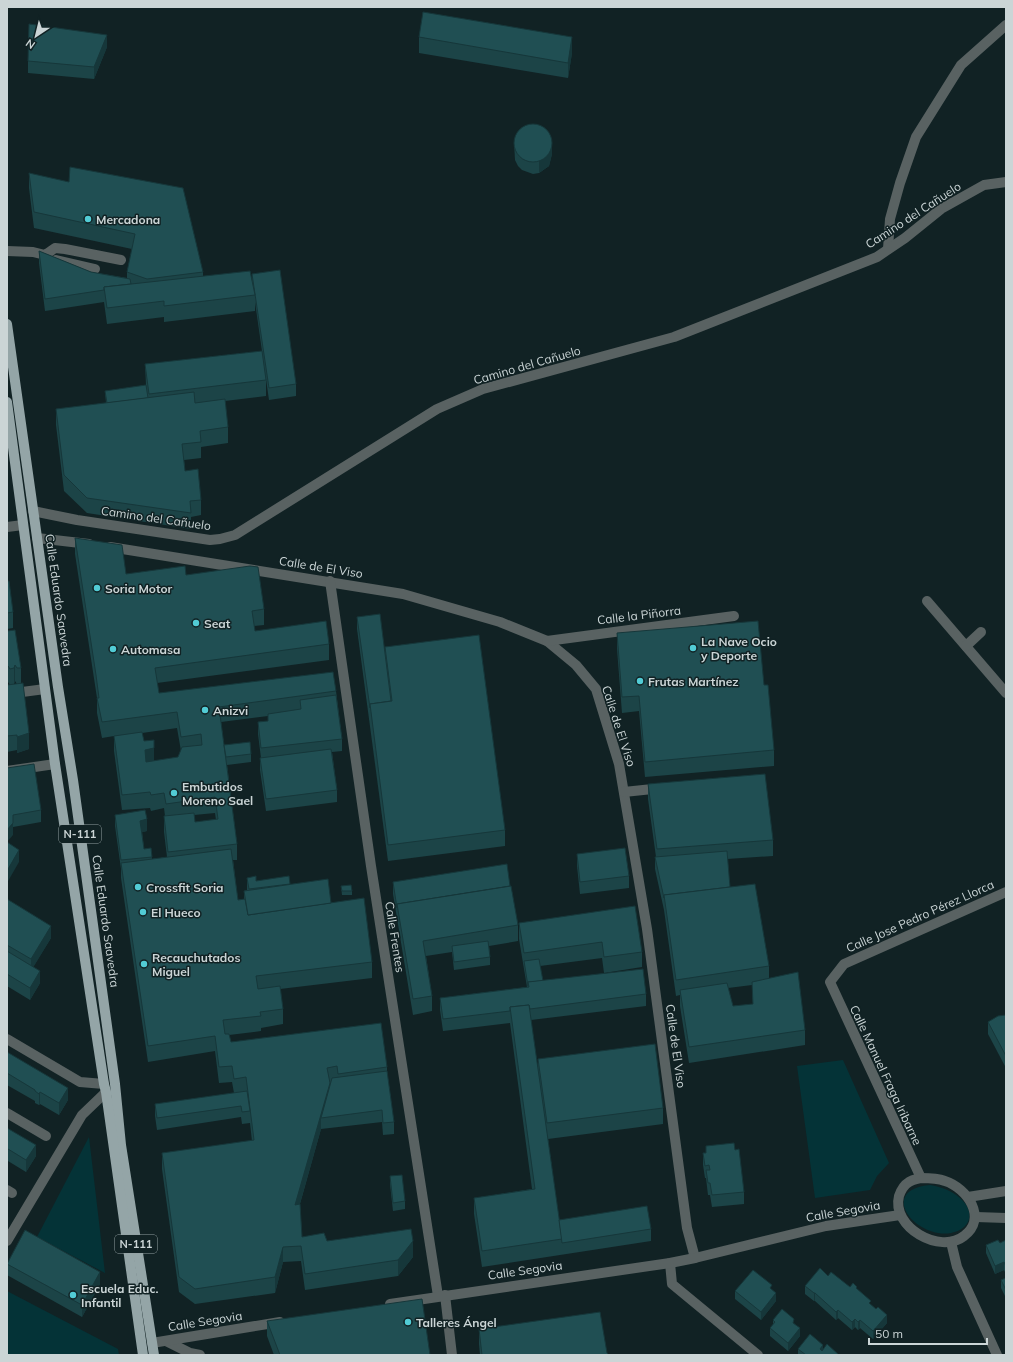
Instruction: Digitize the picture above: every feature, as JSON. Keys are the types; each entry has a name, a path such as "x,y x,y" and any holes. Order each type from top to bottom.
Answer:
{"main road":[{"name":"Calle Eduardo Saavedra","path":"7,324 108,1030 121,1145 154,1355"},
{"name":"Calle Eduardo Saavedra","path":"7,402 55,764 105,1088 143,1355"}],"street":[{"path":"888,249 890,219 900,183 916,137 961,65 1006,25"},
{"name":"Camino del Cañuelo","path":"33,511 77,520 210,540 235,535 437,409 483,390 674,337 877,257 905,238 941,209 984,185 1006,182"},
{"path":"45,255 54,248 120,260"},
{"path":"7,251 33,252 57,260 95,269"},
{"path":"7,527 23,525"},
{"name":"Calle de El Viso","path":"37,538 121,549 403,594 500,622 547,640 576,665 596,689 620,764 647,929 687,1228 695,1258"},
{"name":"Calle Frentes","path":"330,582 371,866 441,1296 452,1355"},
{"path":"927,601 1006,693"},
{"name":"Calle la Piñorra","path":"547,640 734,616"},
{"path":"966,646 980,632"},
{"path":"7,694 45,688"},
{"path":"7,771 55,764"},
{"path":"624,792 671,787"},
{"name":"Calle Jose Pedro Pérez Llorca","path":"830,982 844,964 1006,892"},
{"name":"Calle Manuel Fraga Iribarne","path":"830,982 921,1178"},
{"path":"7,1039 80,1082 105,1088 82,1115 7,1241"},
{"path":"7,1113 46,1136"},
{"path":"921,1178 932,1178 946,1181 958,1188 968,1197 976,1217 973,1228 964,1237 951,1242 932,1240 920,1235 908,1227 900,1215 898,1202 901,1190 910,1181 921,1178"},
{"path":"968,1197 1006,1191"},
{"name":"Calle Segovia","path":"384,1305 670,1263 826,1226 900,1215"},
{"path":"976,1217 1006,1218"},
{"path":"951,1242 957,1267 997,1355"},
{"path":"670,1263 672,1284 758,1355"},
{"name":"Calle Segovia","path":"152,1343 290,1321"},
{"path":"166,1341 193,1354"}],"shaded area":[{"path":"843,1060 889,1163 877,1176 870,1190 815,1198 797,1066"},
{"path":"89,1137 105,1273 37,1237"},
{"path":"930,1185 942,1188 957,1195 965,1203 968,1209 969,1219 963,1228 951,1233 938,1233 925,1229 915,1222 907,1213 904,1204 906,1195 914,1189"},
{"path":"7,1291 118,1349 119,1355 7,1355"}],"building":[{"path":"423,12 572,37 568,63 419,37"},
{"path":"29,24 107,35 94,67 28,61"},
{"path":"533,124 543,127 549,133 552,143 549,153 543,159 533,162 523,159 517,153 514,143 517,133 523,127"},
{"path":"70,167 183,188 203,272 147,279 127,272 135,234 34,212 29,173 69,182"},
{"path":"39,251 91,272 130,279 131,284 104,287 104,290 45,299"},
{"path":"280,270 296,384 269,388 252,274"},
{"path":"250,271 255,295 164,306 164,301 107,308 104,287"},
{"path":"262,351 266,380 149,394 145,364"},
{"path":"146,385 148,398 107,403 105,391"},
{"path":"194,392 195,403 225,399 228,427 200,431 201,442 182,444 185,471 198,469 201,500 190,501 191,513 87,498 64,475 56,409"},
{"path":"75,538 122,545 126,574 185,566 186,575 250,566 258,567 264,609 252,611 255,631 326,621 329,644 155,668 159,693 333,672 336,691 219,707 237,844 168,852 164,816 194,813 195,822 218,819 215,797 166,804 164,793 151,795 150,792 122,795 114,736 142,732 144,741 154,740 154,748 145,750 146,762 178,757 182,747 202,745 201,734 181,737 177,712 102,722 97,698 99,698 96,675"},
{"path":"7,581 9,581 13,612 7,613"},
{"path":"380,614 391,701 370,704 370,708 357,617"},
{"path":"758,621 764,685 768,685 774,750 645,762 639,696 622,697 617,633"},
{"path":"15,630 21,668 17,668 15,665 14,668 10,669 8,666 7,668 7,631"},
{"path":"479,635 505,830 388,845 370,704 392,701 385,647"},
{"path":"23,683 29,733 17,737 17,735 7,736 7,685"},
{"path":"336,695 342,739 261,748 258,722 268,721 268,714 301,709 300,700"},
{"path":"250,742 251,754 226,757 224,745"},
{"path":"331,749 337,790 266,799 260,758"},
{"path":"34,764 41,810 13,815 13,823 7,830 7,768"},
{"path":"765,774 773,840 657,849 648,784"},
{"path":"145,810 147,819 140,821 144,849 151,848 152,857 121,860 115,815"},
{"path":"7,842 19,850 7,871"},
{"path":"625,848 629,876 580,882 577,854"},
{"path":"231,849 238,900 245,899 248,915 364,898 372,962 256,976 258,989 280,986 283,1009 260,1012 261,1016 223,1020 225,1034 229,1034 231,1042 381,1023 387,1067 338,1074 337,1066 327,1068 330,1083 295,1205 300,1204 302,1237 324,1233 327,1241 411,1229 413,1241 398,1260 305,1274 301,1246 283,1247 275,1277 195,1289 179,1277 162,1153 254,1140 246,1077 234,1079 232,1066 219,1067 215,1036 148,1046 121,863"},
{"path":"727,851 730,887 664,895 664,898 655,857"},
{"path":"507,864 510,886 397,904 397,908 393,882"},
{"path":"256,876 256,881 289,876 290,884 249,889 247,878"},
{"path":"328,879 331,903 248,915 244,891"},
{"path":"755,884 769,966 676,980 664,895"},
{"path":"351,885 352,891 342,891 341,886"},
{"path":"511,886 518,925 423,941 432,996 413,999 397,904"},
{"path":"7,899 51,926 31,959 7,945"},
{"path":"635,906 642,952 604,957 602,942 524,953 519,923"},
{"path":"488,941 490,957 454,962 452,946"},
{"path":"7,951 40,971 30,988 7,974"},
{"path":"539,959 543,981 528,982 528,986 524,961"},
{"path":"643,969 646,994 530,1009 529,1005 510,1007 510,1011 443,1019 440,998 529,987 528,982"},
{"path":"798,972 805,1030 689,1047 680,990 727,983 733,1006 753,1004 752,982"},
{"path":"529,1005 562,1239 482,1251 474,1198 535,1189 510,1007"},
{"path":"1006,1015 1006,1056 988,1022 998,1016"},
{"path":"655,1044 663,1108 547,1123 538,1059"},
{"path":"7,1052 68,1088 59,1103 40,1092 39,1094 7,1073"},
{"path":"387,1071 394,1122 383,1123 382,1110 321,1118 332,1078"},
{"path":"247,1091 250,1111 242,1112 241,1106 157,1118 155,1104"},
{"path":"7,1128 36,1145 26,1160 8,1149 7,1150"},
{"path":"734,1143 735,1150 739,1149 744,1192 712,1195 706,1170 710,1170 709,1165 705,1166 703,1153 706,1153 706,1146"},
{"path":"402,1175 405,1201 393,1203 390,1176"},
{"path":"647,1206 651,1229 562,1243 559,1220"},
{"path":"25,1230 100,1272 82,1305 7,1264"},
{"path":"998,1240 1000,1243 1006,1240 1006,1266 1004,1262 995,1266 986,1245"},
{"path":"820,1268 828,1276 831,1272 850,1287 853,1283 857,1287 856,1288 871,1301 869,1303 876,1309 878,1307 887,1315 873,1331 860,1320 858,1322 855,1319 852,1322 838,1310 836,1312 805,1286"},
{"path":"753,1270 772,1285 770,1288 776,1293 761,1312 735,1291"},
{"path":"1006,1278 1006,1290 1001,1280"},
{"path":"422,1299 430,1355 280,1355 267,1321"},
{"path":"782,1309 794,1319 793,1323 800,1328 788,1343 770,1328 775,1322 773,1320"},
{"path":"600,1312 607,1353 609,1355 482,1355 479,1329"},
{"path":"810,1334 823,1345 820,1349 822,1351 827,1344 839,1355 806,1355 798,1349"}],"place":[{"name":"Mercadona","path":"88,219"},
{"name":"Soria Motor","path":"97,588"},
{"name":"Seat","path":"196,623"},
{"name":"La Nave Ocio y Deporte","path":"693,648"},
{"name":"Automasa","path":"113,649"},
{"name":"Frutas Martínez","path":"640,681"},
{"name":"Anizvi","path":"205,710"},
{"name":"Embutidos Moreno Sael","path":"174,793"},
{"name":"Crossfit Soria","path":"138,887"},
{"name":"El Hueco","path":"143,912"},
{"name":"Recauchutados Miguel","path":"144,964"},
{"name":"Escuela Educ. Infantil","path":"73,1295"},
{"name":"Talleres Ángel","path":"408,1322"}]}
